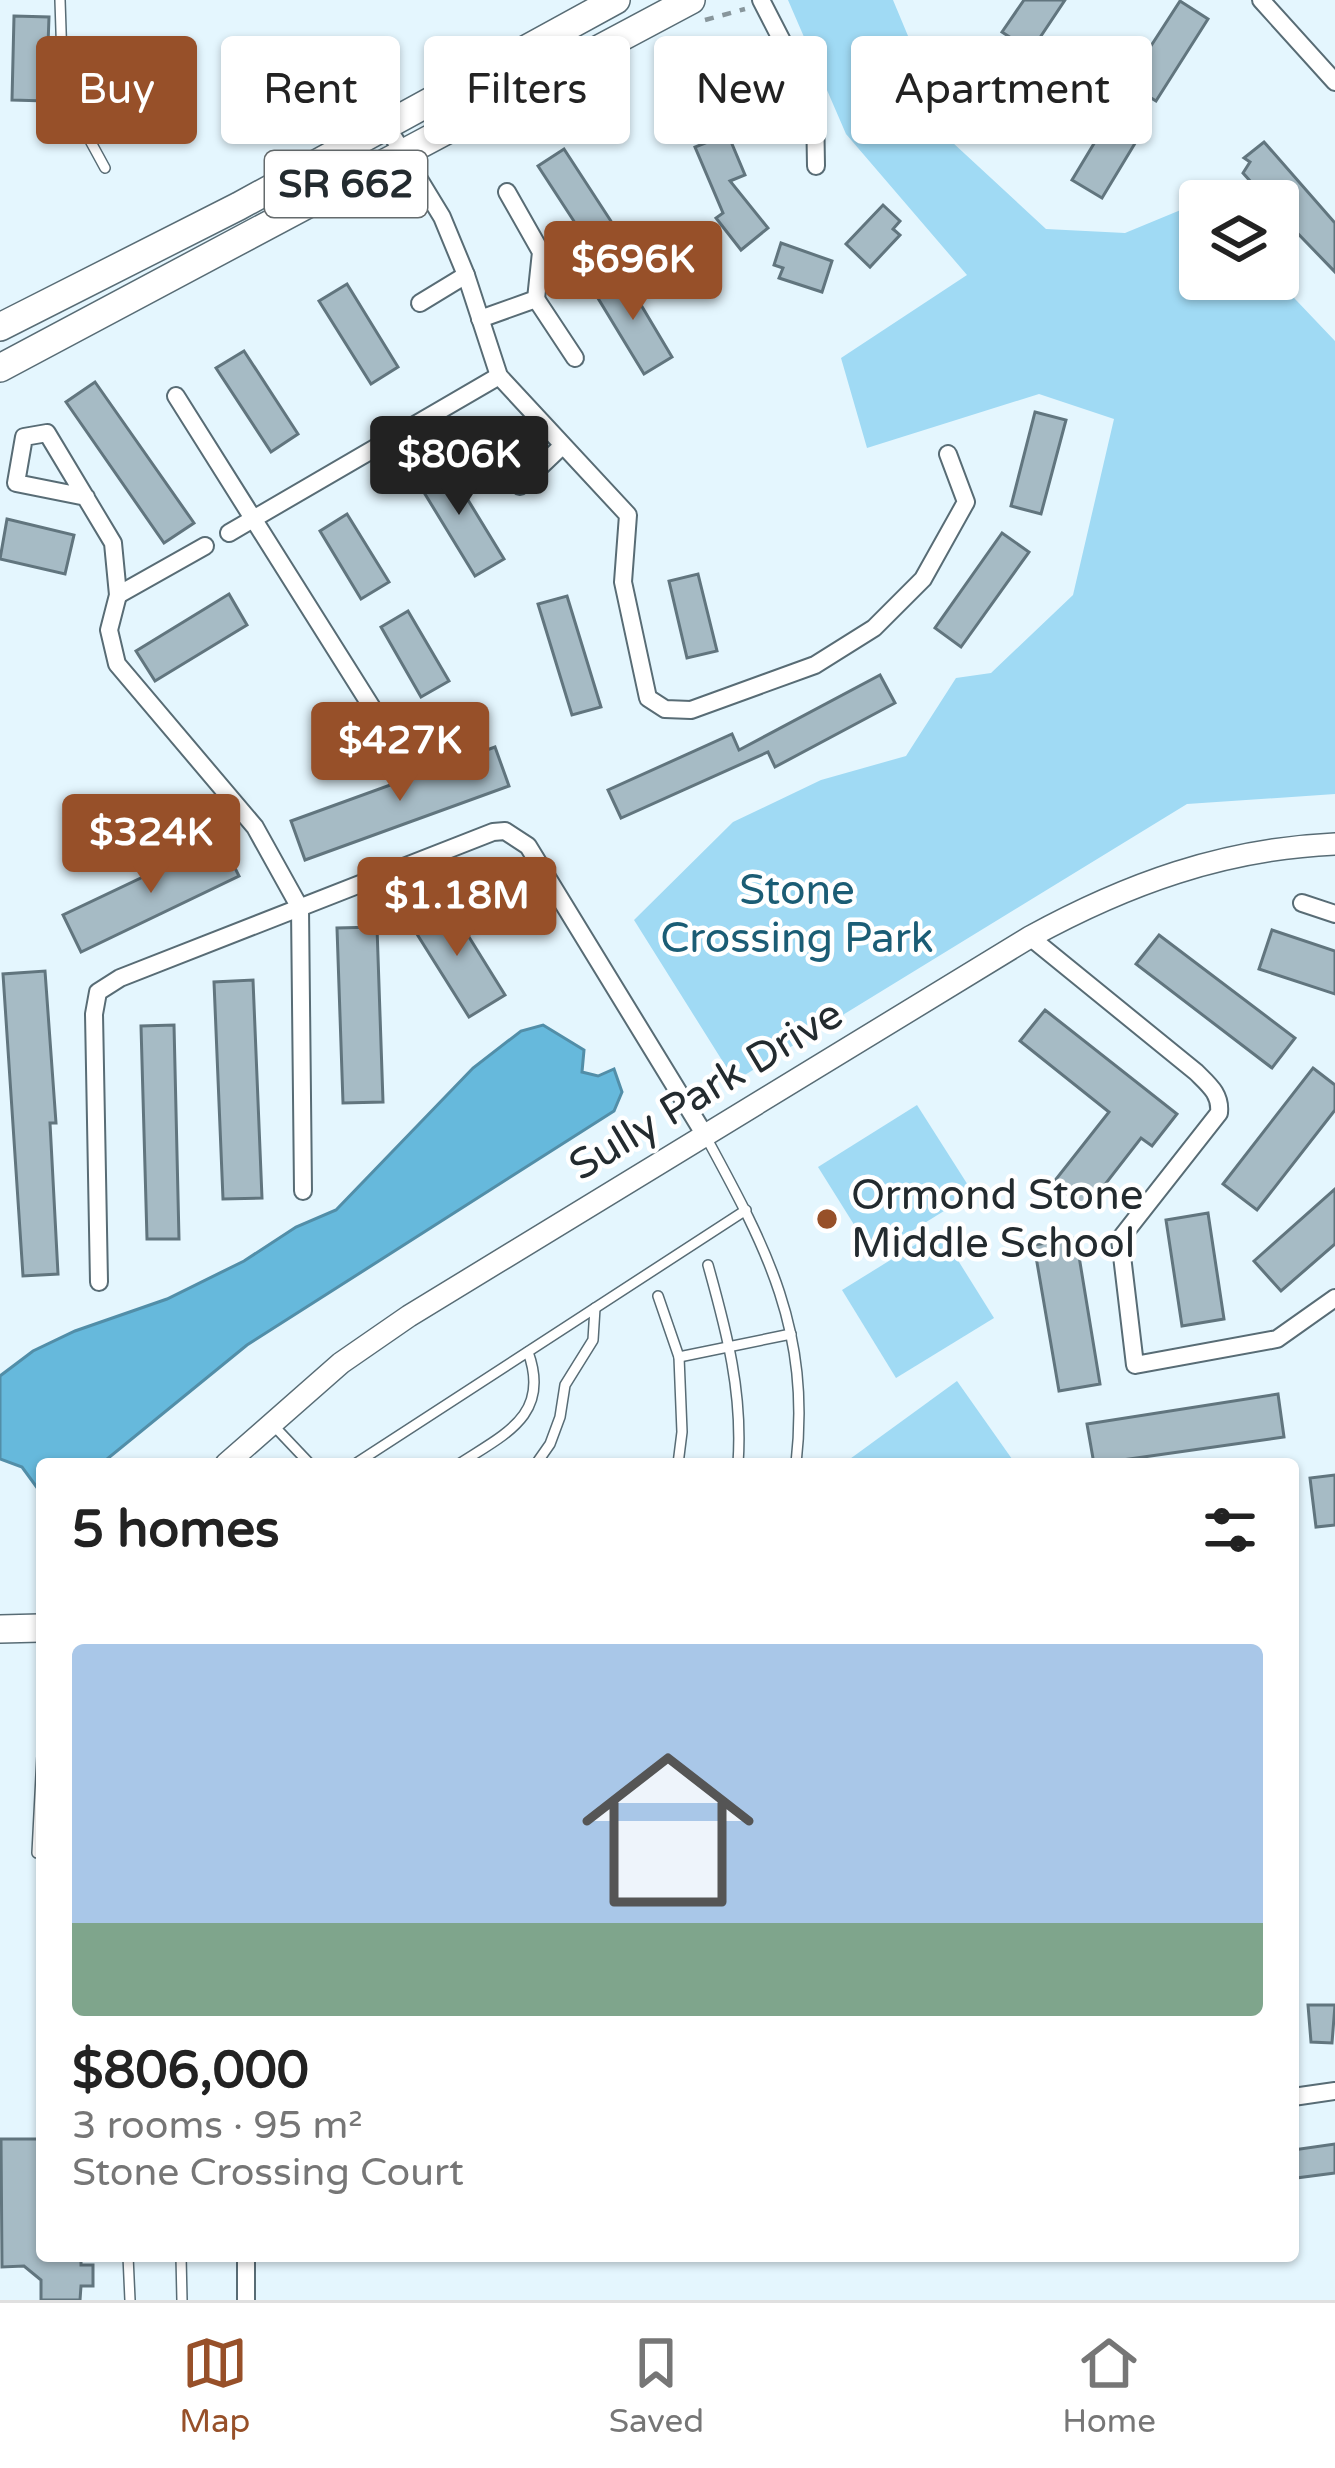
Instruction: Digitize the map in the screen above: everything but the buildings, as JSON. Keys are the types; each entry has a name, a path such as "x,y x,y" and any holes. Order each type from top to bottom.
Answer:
{"main road":[{"name":"SR 662","path":"400,117 616,0"},
{"name":"SR 662","path":"0,368 692,0"},
{"name":"SR 662","path":"0,327 352,144"},
{"path":"0,302 62,295"},
{"path":"0,1629 36,1627"}],"street":[{"path":"761,0 815,106 816,166"},
{"path":"1261,0 1335,82"},
{"path":"396,144 442,218 499,376 628,515 623,581 648,698 665,709 691,710 815,665 874,628 923,579 966,502 948,454"},
{"path":"507,192 542,252 536,299 575,358"},
{"path":"420,303 466,275"},
{"path":"480,319 536,299"},
{"path":"229,533 499,376"},
{"path":"176,396 383,725"},
{"path":"86,497 16,483 24,437 47,434 86,497 113,543 118,595 109,630 117,664 255,827 299,908 303,1191"},
{"path":"520,486 562,446"},
{"path":"118,595 205,546"},
{"path":"99,1282 94,1014 98,992 120,978 493,832 506,831 528,846 706,1137"},
{"name":"Sully Park Drive","path":"232,1458 341,1363 409,1316 1030,937 1150,878 1220,858 1335,844"},
{"path":"1302,903 1335,914"},
{"path":"1030,937 1196,1072 1220,1102 1219,1113 1120,1239 1135,1365 1277,1339 1335,1298"},
{"path":"0,1647 36,1629"},
{"path":"1299,2096 1335,2091"},
{"path":"246,2262 246,2300"}],"lane":[{"path":"60,0 63,91 104,168"},
{"path":"706,1137 776,1276 799,1380 796,1458"},
{"path":"374,1458 746,1210"},
{"path":"708,1265 738,1386 738,1458"},
{"path":"658,1296 679,1357 679,1458"},
{"path":"540,1458 550,1444 566,1385 593,1340 595,1308"},
{"path":"679,1357 791,1334"},
{"path":"469,1458 526,1415 533,1397 534,1369 528,1352"},
{"path":"271,1422 304,1458"},
{"path":"128,2262 130,2300"},
{"path":"181,2262 182,2300"}],"green space":[{"path":"788,0 893,0 908,36 851,36 851,140 827,90 827,36 804,36"},
{"name":"Stone Crossing Park","path":"855,144 954,144 1046,229 1125,233 1179,211 1179,300 1296,300 1335,341 1335,794 1187,804 735,1081 634,920 733,822 821,780 906,756 956,678 991,673 1073,595 1114,419 1039,394 867,448 841,358 967,275"},
{"path":"917,1105 973,1193 873,1255 818,1167"},
{"path":"939,1230 994,1318 896,1378 842,1290"},
{"path":"957,1381 1011,1458 851,1458"}],"shaded area":[{"path":"543,1025 584,1050 582,1072 598,1076 614,1069 622,1092 614,1111 247,1345 108,1458 36,1458 36,1486 22,1467 0,1459 0,1376 33,1351 167,1299 336,1210 473,1068 521,1031"}],"place":[{"name":"Ormond Stone Middle School","path":"827,1219"}]}
